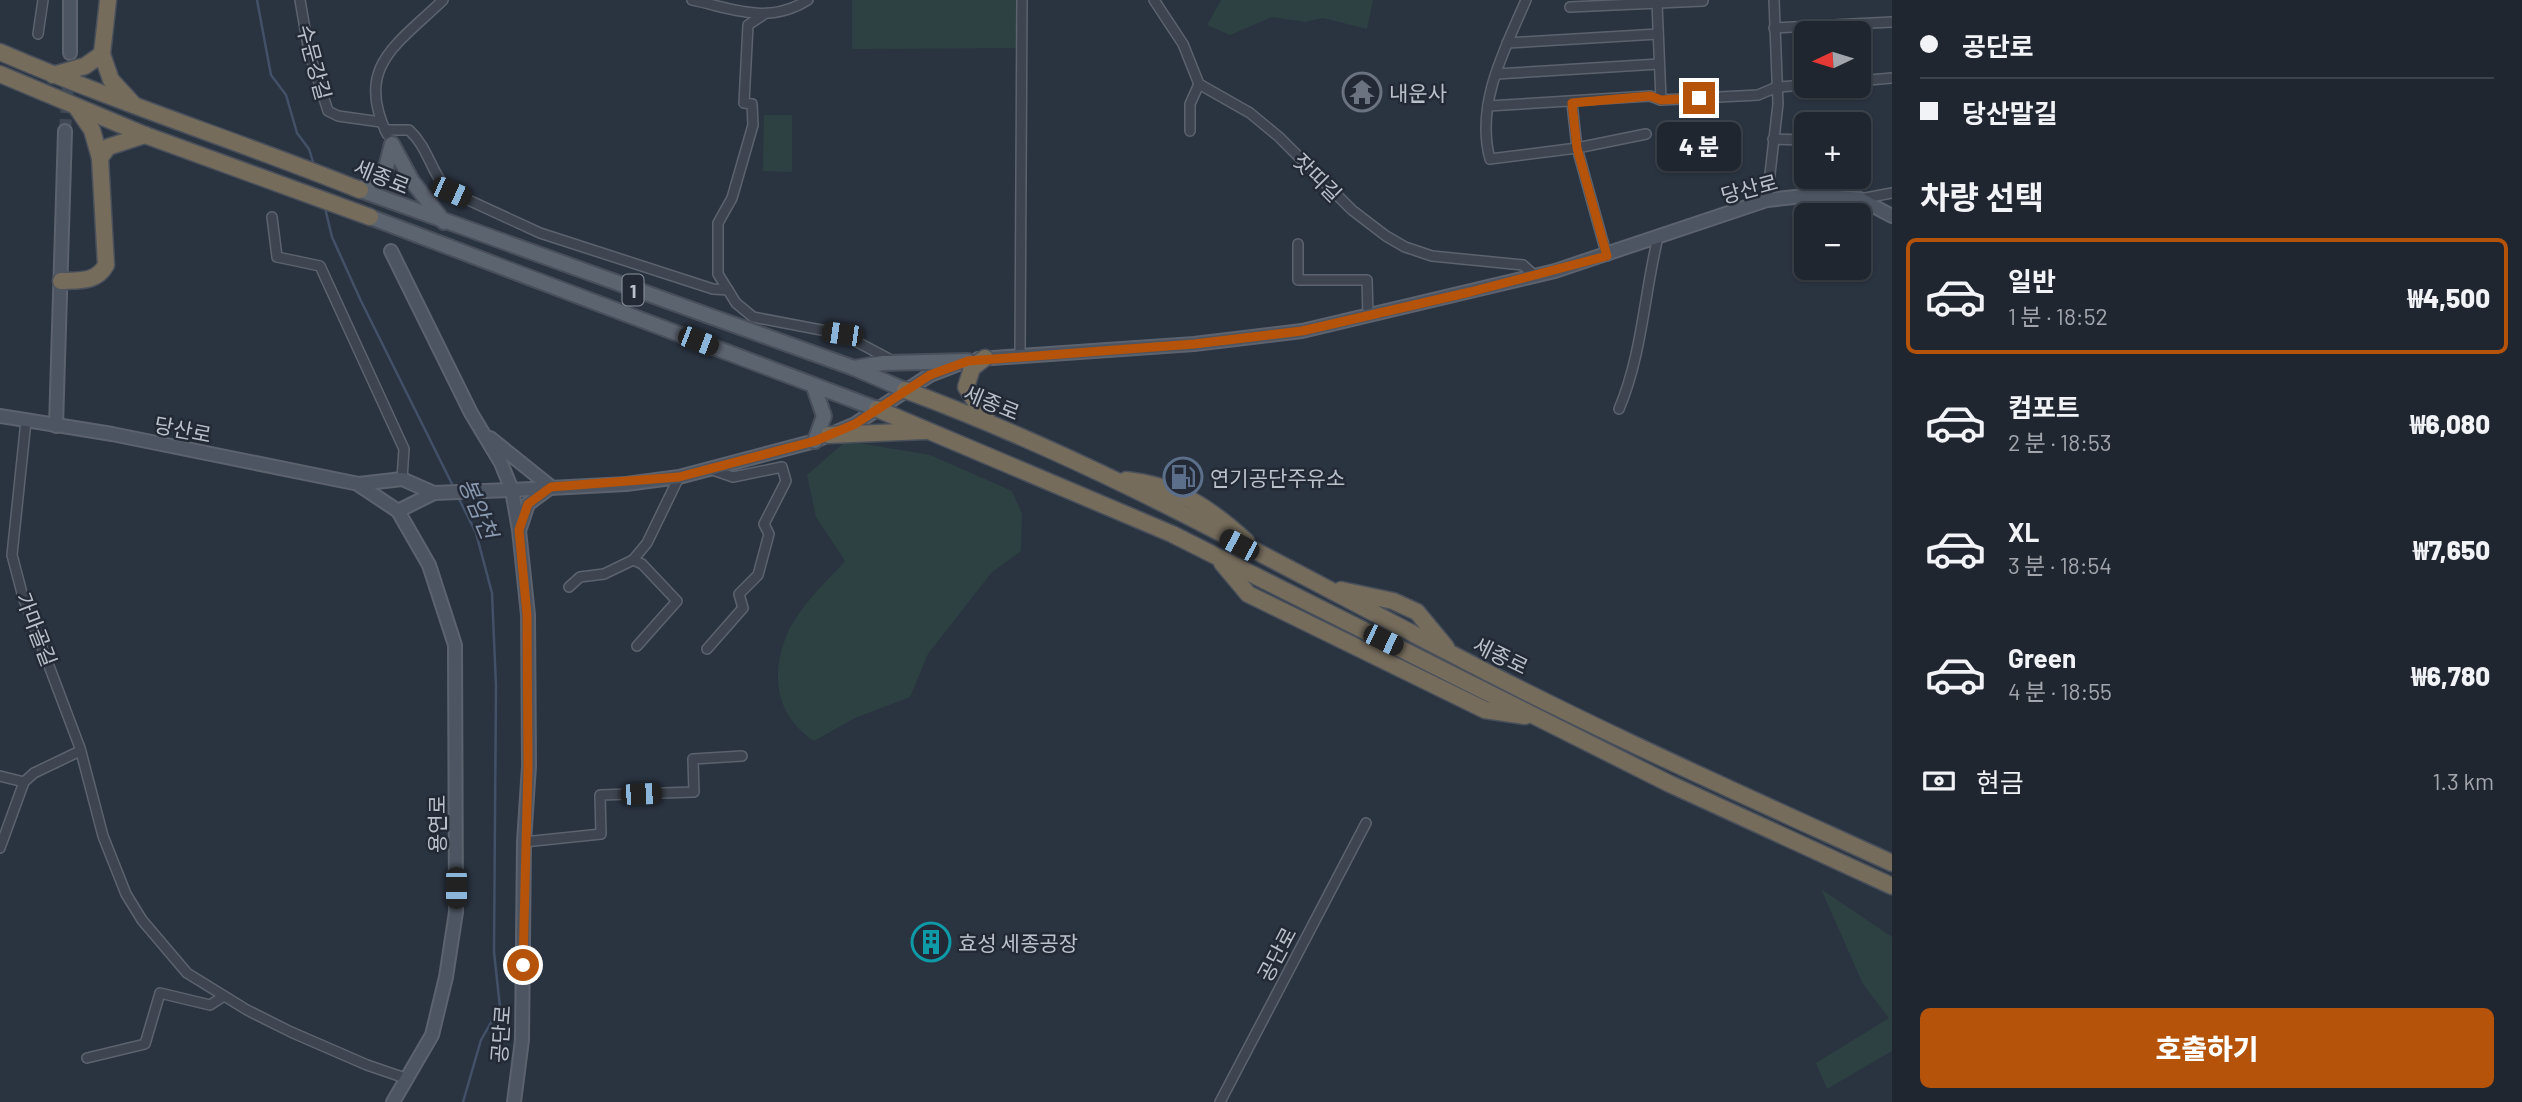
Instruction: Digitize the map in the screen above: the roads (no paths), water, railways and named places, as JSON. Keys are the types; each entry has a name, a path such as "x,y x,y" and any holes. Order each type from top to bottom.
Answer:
{"highway":[{"path":"108,0 102,54 111,80 136,107"},
{"name":"세종로","path":"0,52 136,107 280,158 360,190"},
{"path":"53,75 85,66 102,54"},
{"name":"세종로","path":"0,74 145,135 370,217"},
{"path":"61,281 92,279 100,275 106,265 100,158 92,130 77,108"},
{"path":"100,158 108,147 117,142 145,135"},
{"path":"985,358 971,368 966,387 987,420"},
{"name":"세종로","path":"905,390 987,420 1117,480 1452,654 1672,763 1892,863"},
{"name":"세종로","path":"877,410 1112,507 1216,556 1694,796 1892,886"},
{"path":"822,438 929,431"}],"main road":[{"path":"360,190 386,168 392,144"},
{"path":"392,144 412,181 444,223"},
{"name":"세종로","path":"360,190 444,223 854,368 905,390"},
{"name":"세종로","path":"370,217 877,410"},
{"path":"854,368 968,361"},
{"path":"814,387 824,416 822,438"}],"street":[{"path":"38,34 43,0"},
{"path":"70,0 70,53"},
{"name":"수문강길","path":"300,0 309,52 328,111 338,116 383,126"},
{"name":"세종로","path":"392,144 374,101 374,82 388,54 443,0"},
{"path":"692,0 763,15 790,11 808,0"},
{"path":"1020,356 1022,0"},
{"path":"1154,0 1183,44 1199,84 1190,104 1190,131"},
{"path":"1526,0 1507,43 1488,106 1490,159 1577,148 1646,134"},
{"path":"1767,200 1777,87 1774,0"},
{"path":"1570,7 1703,1"},
{"path":"1657,3 1661,100"},
{"path":"763,15 748,25 744,103 752,104 753,125 732,198 718,223 718,274 736,303 753,317 842,334 898,364"},
{"path":"1774,28 1892,22"},
{"path":"1507,43 1658,34"},
{"path":"1496,74 1659,64"},
{"path":"1871,79 1892,78"},
{"name":"잣띠길","path":"1199,84 1250,113 1279,137 1352,210 1386,236 1432,256 1523,265 1535,276"},
{"path":"1488,106 1572,103 1650,96 1661,100 1758,95 1777,87 1794,86"},
{"path":"1572,103 1577,148 1607,256"},
{"path":"383,126 409,130 422,142 441,184 451,192 540,233 713,289 728,290"},
{"path":"56,426 65,131"},
{"path":"1773,139 1794,140"},
{"path":"1860,199 1892,193"},
{"name":"당산로","path":"434,492 507,490 679,477 822,438 877,410 930,375 968,361 1248,339 1367,316 1607,256 1767,200 1814,195 1860,199 1892,216"},
{"path":"272,217 277,257 320,266 341,308 404,449 407,483 415,496 411,506 417,540"},
{"path":"1619,409 1632,378 1646,288 1658,237"},
{"path":"1298,244 1298,280 1367,280 1367,316"},
{"name":"공단로","path":"391,251 399,274 484,434 507,490 519,530 527,615 528,766 524,842 522,1040 514,1102"},
{"name":"당산로","path":"0,416 359,484"},
{"name":"가마골길","path":"26,421 12,555 23,597 80,751 103,836 126,894 142,920 187,973 291,1032 366,1065 408,1079"},
{"path":"484,434 551,487 528,504 519,530"},
{"name":"당산로","path":"707,649 743,608 739,594 758,575 769,534 764,524 786,481 782,467 733,477 708,468"},
{"path":"569,587 580,577 604,574 633,560 647,543 679,477"},
{"path":"384,501 383,492 388,483"},
{"path":"359,484 407,483 434,492"},
{"path":"359,484 384,501 388,507 398,511 417,540"},
{"path":"398,511 434,492"},
{"name":"용연로","path":"397,1098 432,1035 446,978 456,912 455,645 429,565 417,540"},
{"path":"633,560 642,564 677,601 637,646"},
{"path":"0,848 24,782 34,773 80,751"},
{"path":"524,842 601,834 600,795 695,792 693,759 741,756"},
{"path":"0,776 24,782"},
{"name":"공단로","path":"1220,1102 1366,823"},
{"path":"87,1058 145,1044 160,993 210,1005 224,996"}],"waterway":[{"name":"봉암천","path":"257,0 271,75 286,95 297,133 309,149 314,165"},
{"name":"봉암천","path":"325,208 332,237 361,301 454,488"},
{"name":"봉암천","path":"458,497 476,533 492,593 496,686 494,952 500,1007 481,1040 463,1102"}],"tunnel":[{"path":"65,131 70,53"}],"place":[{"name":"내운사","path":"1362,92"},
{"name":"연기공단주유소","path":"1183,477"},
{"name":"효성 세종공장","path":"931,942"}]}
